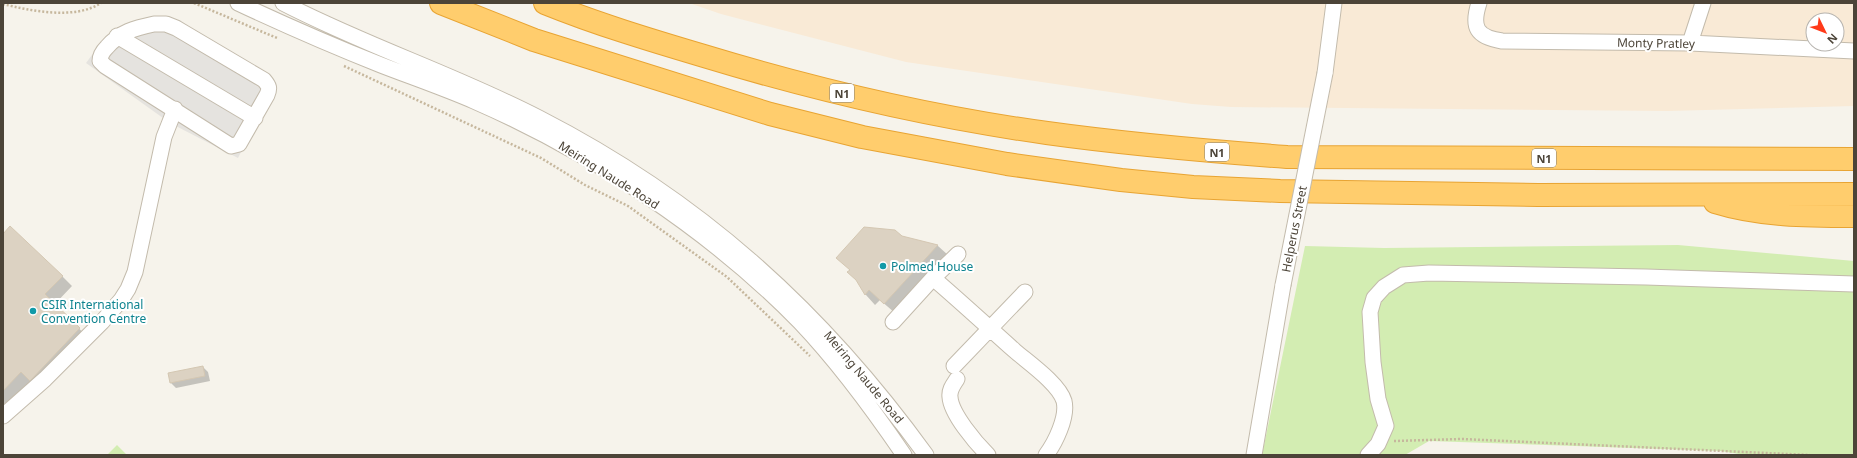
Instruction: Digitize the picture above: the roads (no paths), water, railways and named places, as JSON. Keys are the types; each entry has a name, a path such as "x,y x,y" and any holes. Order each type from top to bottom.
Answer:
{"highway":[{"path":"441,3 534,40 770,114 862,137 1007,164 1121,180 1193,187 1287,191 1538,195 1854,194"},
{"name":"N1","path":"544,3 635,36 815,87 920,111 1046,133 1219,152 1286,157 1854,159"},
{"path":"1713,159 1725,153 1749,148 1854,147"},
{"path":"1693,194 1752,212 1808,216 1854,216"}],"street":[{"name":"Meiring Naude Road","path":"238,3 291,28 474,101 564,147 646,196 700,235 746,272 799,322 856,386 904,455"},
{"name":"Meiring Naude Road","path":"283,3 519,108 596,149 658,188 712,228 762,270 809,314 856,364 897,415 926,455"},
{"name":"Helperus Street","path":"1254,455 1284,286 1325,73 1334,3"},
{"path":"1690,43 1703,3"},
{"name":"Monty Pratley","path":"1477,8 1476,26 1483,36 1502,42 1690,43 1854,51"},
{"path":"154,24 166,24 176,28 264,80 270,90 242,141 234,146 175,109 102,62 100,56 117,36 154,24"},
{"path":"117,36 255,118"},
{"path":"3,416 45,379 102,322 128,289 135,272 166,131 175,109"},
{"path":"893,322 933,278 958,254"},
{"path":"1373,450 1386,426 1378,399 1373,362 1370,312 1374,298 1384,287 1403,275 1429,273 1646,277 1854,284"},
{"path":"933,278 1042,375 1057,390 1063,399 1064,412 1058,435 1046,455"},
{"path":"988,455 963,424 953,408 950,391 956,373 990,328 1025,292"}],"place":[{"name":"Polmed House","path":"883,266"},
{"name":"CSIR International Convention Centre","path":"33,311"}]}
